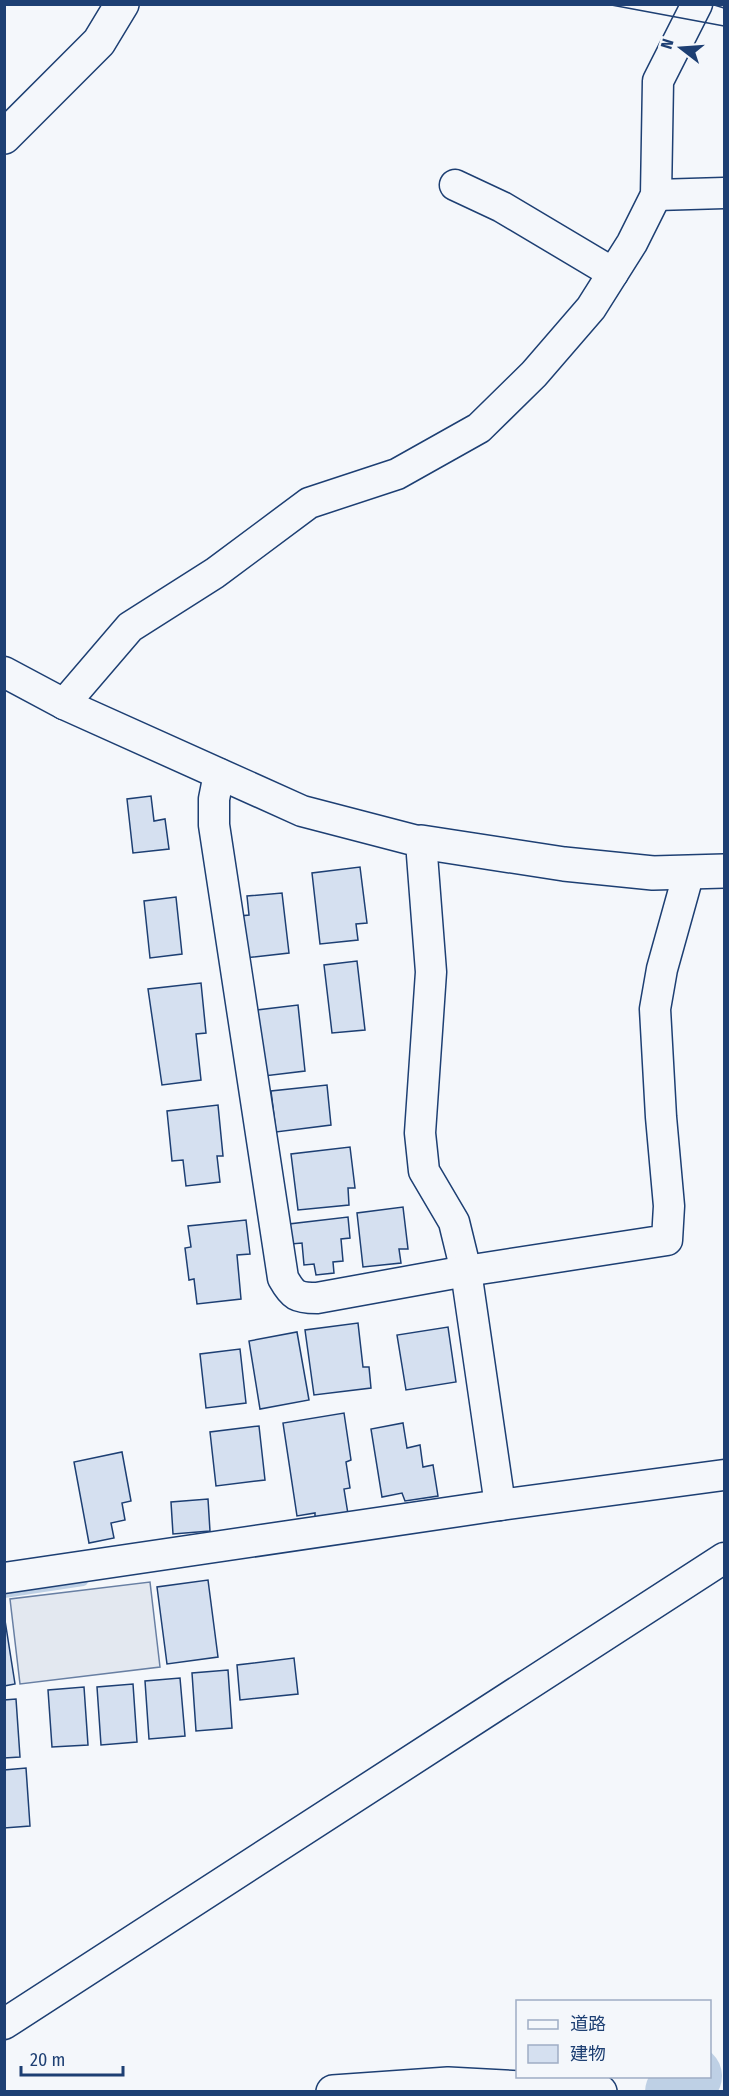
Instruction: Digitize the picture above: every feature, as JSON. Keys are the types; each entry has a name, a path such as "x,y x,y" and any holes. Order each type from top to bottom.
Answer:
{"street":[{"path":"4,137 99,42 122,4"},
{"path":"64,704 130,627 215,573 309,503 397,474 478,428 534,374 591,308 632,243 656,195 658,81 697,4"},
{"path":"455,184 502,207 613,273"},
{"path":"656,195 724,194"},
{"path":"4,672 64,704 302,811 421,842 564,864 653,873 724,872"},
{"path":"219,774 214,799 214,825 283,1278 291,1292 301,1298 317,1298 466,1271 667,1240 669,1206 655,1010 662,969 689,872"},
{"path":"421,842 430,972 420,1133 424,1172 454,1222 466,1271 500,1505"},
{"path":"4,1578 500,1505 724,1475"},
{"path":"4,2024 724,1558"},
{"path":"333,2091 448,2084 600,2091"}],"shaded area":[{"path":"150,1582 160,1667 20,1684 10,1599"}],"building":[{"path":"151,796 154,821 165,819 169,849 133,853 127,799"},
{"path":"360,867 367,923 356,924 358,940 320,944 312,873"},
{"path":"282,893 289,953 244,958 240,916 249,915 247,896"},
{"path":"176,897 182,954 150,958 144,901"},
{"path":"357,961 365,1030 332,1033 324,965"},
{"path":"201,983 206,1033 196,1034 201,1080 162,1085 148,989"},
{"path":"298,1005 305,1071 264,1076 257,1010"},
{"path":"327,1085 331,1125 276,1132 271,1091"},
{"path":"218,1105 223,1156 217,1156 220,1182 186,1186 183,1160 172,1161 167,1111"},
{"path":"350,1147 355,1188 348,1188 349,1205 298,1210 291,1154"},
{"path":"403,1207 408,1249 399,1249 401,1263 363,1267 357,1213"},
{"path":"348,1217 350,1238 341,1239 343,1261 333,1262 334,1273 316,1275 314,1264 304,1265 302,1243 291,1244 289,1224"},
{"path":"246,1220 250,1254 237,1255 241,1299 197,1304 194,1279 189,1280 185,1248 191,1247 188,1226"},
{"path":"358,1323 363,1367 369,1367 371,1388 314,1395 305,1330"},
{"path":"448,1327 456,1382 406,1390 397,1335"},
{"path":"297,1332 309,1400 260,1409 249,1341"},
{"path":"240,1349 246,1403 206,1408 200,1354"},
{"path":"344,1413 351,1460 346,1462 350,1488 344,1489 348,1514 315,1519 315,1513 297,1516 283,1423"},
{"path":"403,1423 407,1448 420,1445 423,1467 433,1465 438,1496 405,1501 402,1493 382,1497 371,1429"},
{"path":"259,1426 265,1480 216,1486 210,1432"},
{"path":"122,1452 131,1501 122,1503 125,1520 111,1523 114,1538 89,1543 74,1462"},
{"path":"208,1499 210,1531 173,1534 171,1502"},
{"path":"208,1580 218,1657 167,1664 157,1587"},
{"path":"4,1614 15,1684 4,1686"},
{"path":"294,1658 298,1694 240,1700 237,1665"},
{"path":"228,1670 232,1728 196,1731 192,1673"},
{"path":"180,1678 185,1736 149,1739 145,1681"},
{"path":"133,1684 137,1742 101,1745 97,1687"},
{"path":"84,1687 88,1745 52,1747 48,1690"},
{"path":"16,1699 20,1757 4,1758 4,1700"},
{"path":"26,1768 30,1826 4,1828 4,1770"}],"waterway":[{"path":"4,1593 83,1581"},
{"path":"676,2092 689,2078"}],"tram line":[{"path":"606,4 724,26"},
{"path":"711,4 724,8"}]}
